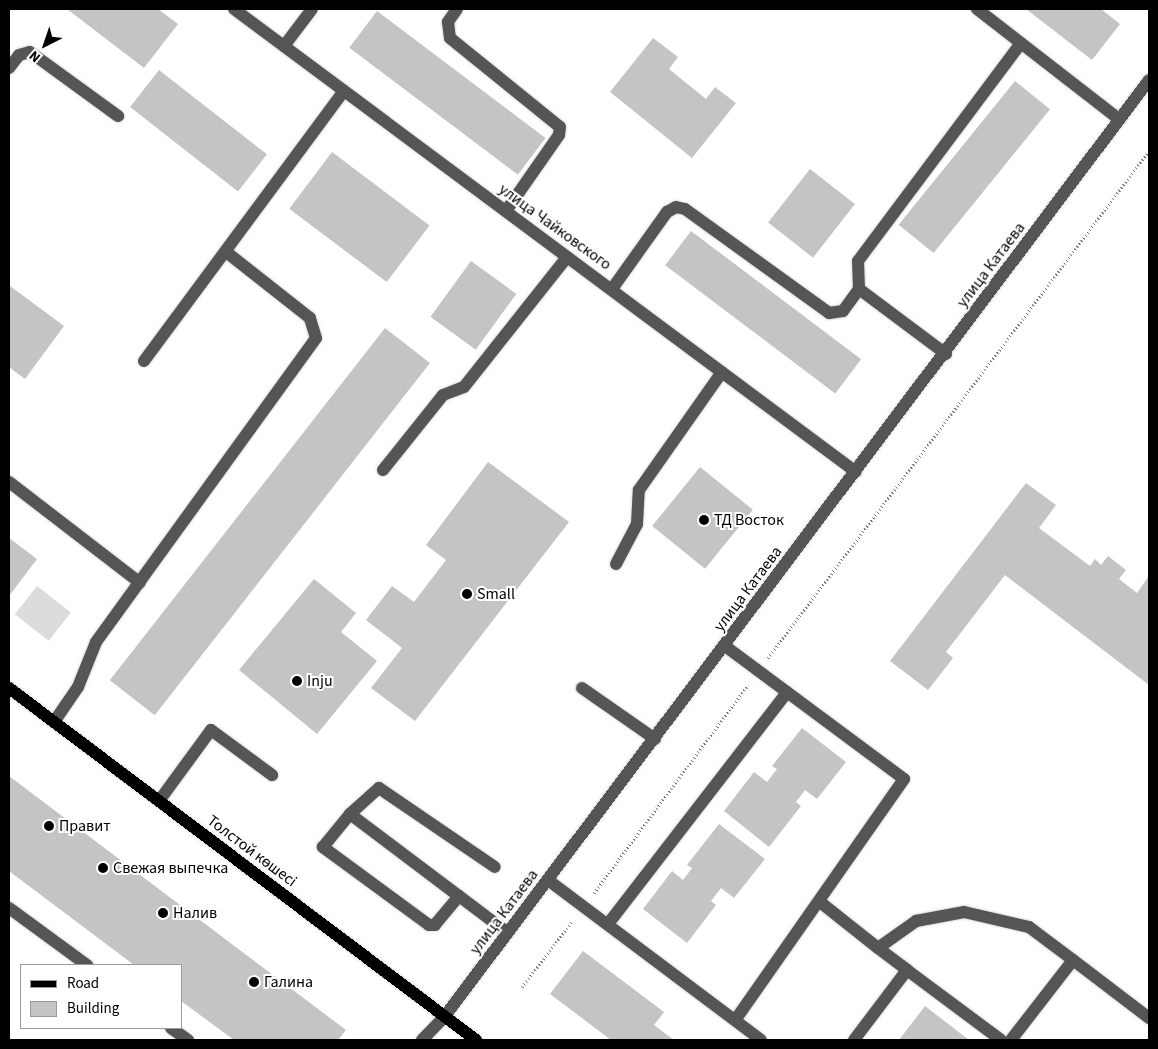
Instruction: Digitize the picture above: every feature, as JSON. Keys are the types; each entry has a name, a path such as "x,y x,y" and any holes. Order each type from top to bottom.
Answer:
{"main road":[{"name":"Толстой көшесі","path":"9,688 476,1040"}],"street":[{"name":"улица Чайковского","path":"234,9 856,472"},
{"path":"284,46 312,9"},
{"path":"457,9 446,30 450,38 560,127 560,135 506,210"},
{"path":"977,9 1119,119"},
{"path":"612,289 668,212 676,207 686,209 829,313 843,311 859,290 858,261 1020,43"},
{"path":"9,68 19,55 30,52 118,116"},
{"name":"улица Катаева","path":"422,1040 445,1016 655,739 946,354 1149,80"},
{"path":"144,361 343,92"},
{"path":"54,722 78,688 96,642 316,338 310,318 226,252"},
{"path":"383,470 443,395 464,387 567,256"},
{"path":"859,290 946,354"},
{"path":"616,564 637,524 640,490 722,372"},
{"path":"9,482 140,582"},
{"path":"725,646 904,779 820,902 735,1020"},
{"path":"582,688 655,739"},
{"path":"608,924 787,692"},
{"path":"159,801 212,730 272,775"},
{"path":"459,896 435,925 429,925 324,847 350,814 379,788 495,867"},
{"path":"350,814 508,933"},
{"path":"548,880 761,1040"},
{"path":"820,902 1001,1040"},
{"path":"9,908 86,964"},
{"path":"878,948 916,921 964,912 1029,927 1149,1018"},
{"path":"1011,1040 1073,960"},
{"path":"854,1040 907,970"},
{"path":"172,1029 188,1040"}],"path":[{"path":"522,987 1149,151"}],"shaded area":[{"path":"37,586 71,612 49,641 15,614"}],"building":[{"path":"67,9 158,9 178,24 144,68"},
{"path":"1026,9 1101,9 1120,24 1092,60"},
{"path":"377,11 546,138 518,175 349,48"},
{"path":"653,38 678,57 669,69 706,99 715,87 736,103 692,158 610,92"},
{"path":"159,70 267,154 238,191 130,107"},
{"path":"1015,81 1050,109 934,253 899,225"},
{"path":"332,152 429,225 387,282 289,209"},
{"path":"810,169 855,204 813,258 768,223"},
{"path":"691,231 861,359 835,394 665,265"},
{"path":"471,261 516,294 476,350 430,317"},
{"path":"10,286 64,326 25,379 9,367"},
{"path":"385,328 430,363 155,715 110,680"},
{"name":"Small","path":"488,462 569,522 415,721 371,688 402,648 366,620 392,586 414,602 446,560 426,545"},
{"name":"ТД Восток","path":"700,467 753,510 705,569 652,526"},
{"path":"1026,483 1056,505 1039,528 1090,566 1095,559 1101,565 1108,556 1126,570 1119,579 1137,593 1149,576 1149,685 1005,575 946,652 953,658 928,690 890,661"},
{"path":"9,538 37,559 9,596"},
{"path":"314,579 356,613 341,632 377,661 317,734 239,670"},
{"path":"802,728 846,762 817,799 805,790 796,802 801,806 769,847 724,811 754,772 767,782 777,769 772,766"},
{"path":"9,776 346,1030 338,1040 234,1040 182,1002 182,964 133,964 9,871"},
{"path":"719,824 765,859 734,898 721,888 711,901 716,905 687,943 643,909 672,871 683,880 692,868 687,865"},
{"path":"583,951 664,1012 654,1025 674,1040 611,1040 550,994"},
{"path":"925,1006 969,1040 899,1040"}],"place":[{"name":"ТД Восток","path":"704,520"},
{"name":"Small","path":"467,594"},
{"name":"Inju","path":"297,681"},
{"name":"Правит","path":"49,826"},
{"name":"Свежая выпечка","path":"103,868"},
{"name":"Налив","path":"163,913"},
{"name":"Галина","path":"254,982"}]}
